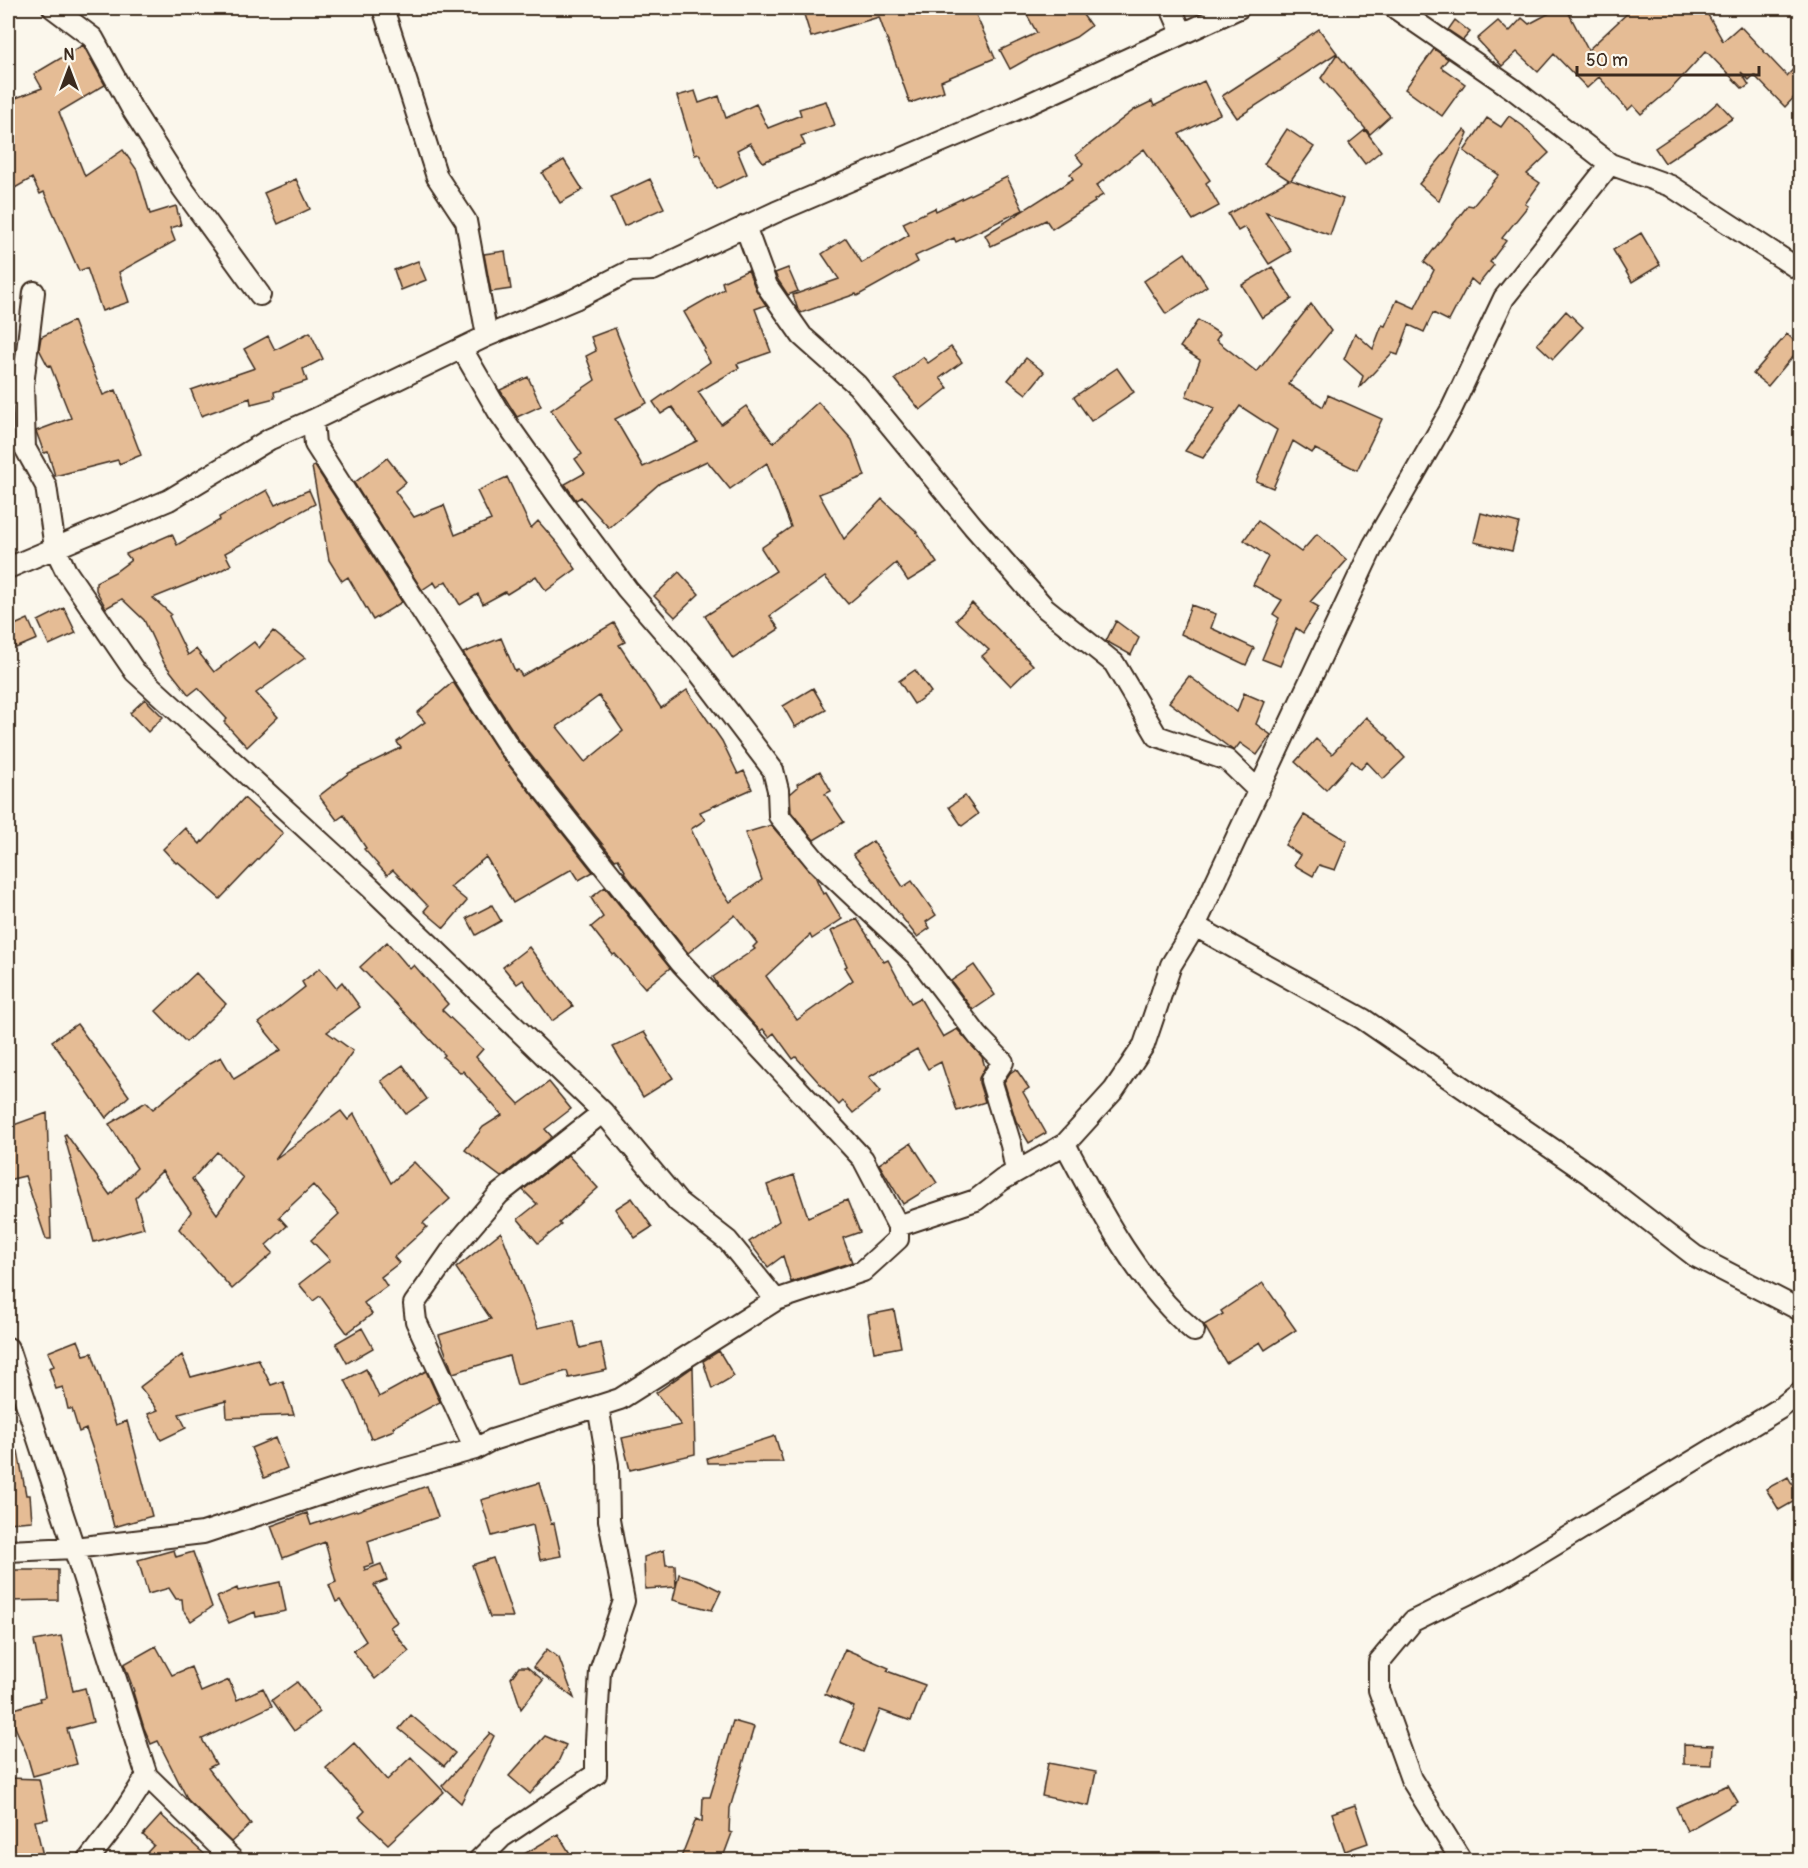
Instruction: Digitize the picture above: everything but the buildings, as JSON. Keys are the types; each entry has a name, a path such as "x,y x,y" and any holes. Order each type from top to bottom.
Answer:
{"street":[{"path":"53,8 93,38 132,109 183,189 260,295"},
{"path":"383,8 437,177 466,221 487,336"},
{"path":"1171,8 1182,33"},
{"path":"8,568 169,500 270,439 487,336 575,299 630,271 653,270 746,226 1011,111 1239,8"},
{"path":"1395,8 1513,89 1610,164 1671,186 1800,270"},
{"path":"898,1226 976,1200 1016,1172 1065,1143 1114,1090 1144,1045 1171,965 1196,926 1373,546 1451,410 1504,298 1610,164"},
{"path":"746,226 767,286 802,336 857,386 1044,607 1114,663 1157,736 1227,760 1259,791"},
{"path":"34,292 23,385 25,448 46,486 55,548 66,571 135,672 370,887 603,1112 678,1202 729,1241 776,1300"},
{"path":"462,349 498,411 627,590 697,670 773,770 778,790 779,816 816,861 916,955 978,1036 1003,1062 991,1080 1011,1145 1016,1172"},
{"path":"8,1551 74,1548 203,1533 361,1481 475,1449 492,1440 620,1399 776,1300 863,1271 898,1239 898,1226 863,1159 681,963 509,747 315,444 313,420"},
{"path":"1196,926 1363,1019 1589,1174 1695,1256 1800,1310"},
{"path":"475,1449 416,1321 414,1304 454,1247 499,1194 603,1112"},
{"path":"1065,1143 1090,1192 1136,1265 1178,1318 1194,1331"},
{"path":"8,1348 147,1776 233,1860"},
{"path":"1461,1860 1411,1779 1379,1690 1379,1662 1413,1621 1500,1578 1779,1409 1800,1393"},
{"path":"479,1860 502,1837 596,1774 600,1671 624,1601 609,1520 608,1465 598,1406"},
{"path":"88,1860 118,1821 147,1776"}]}
